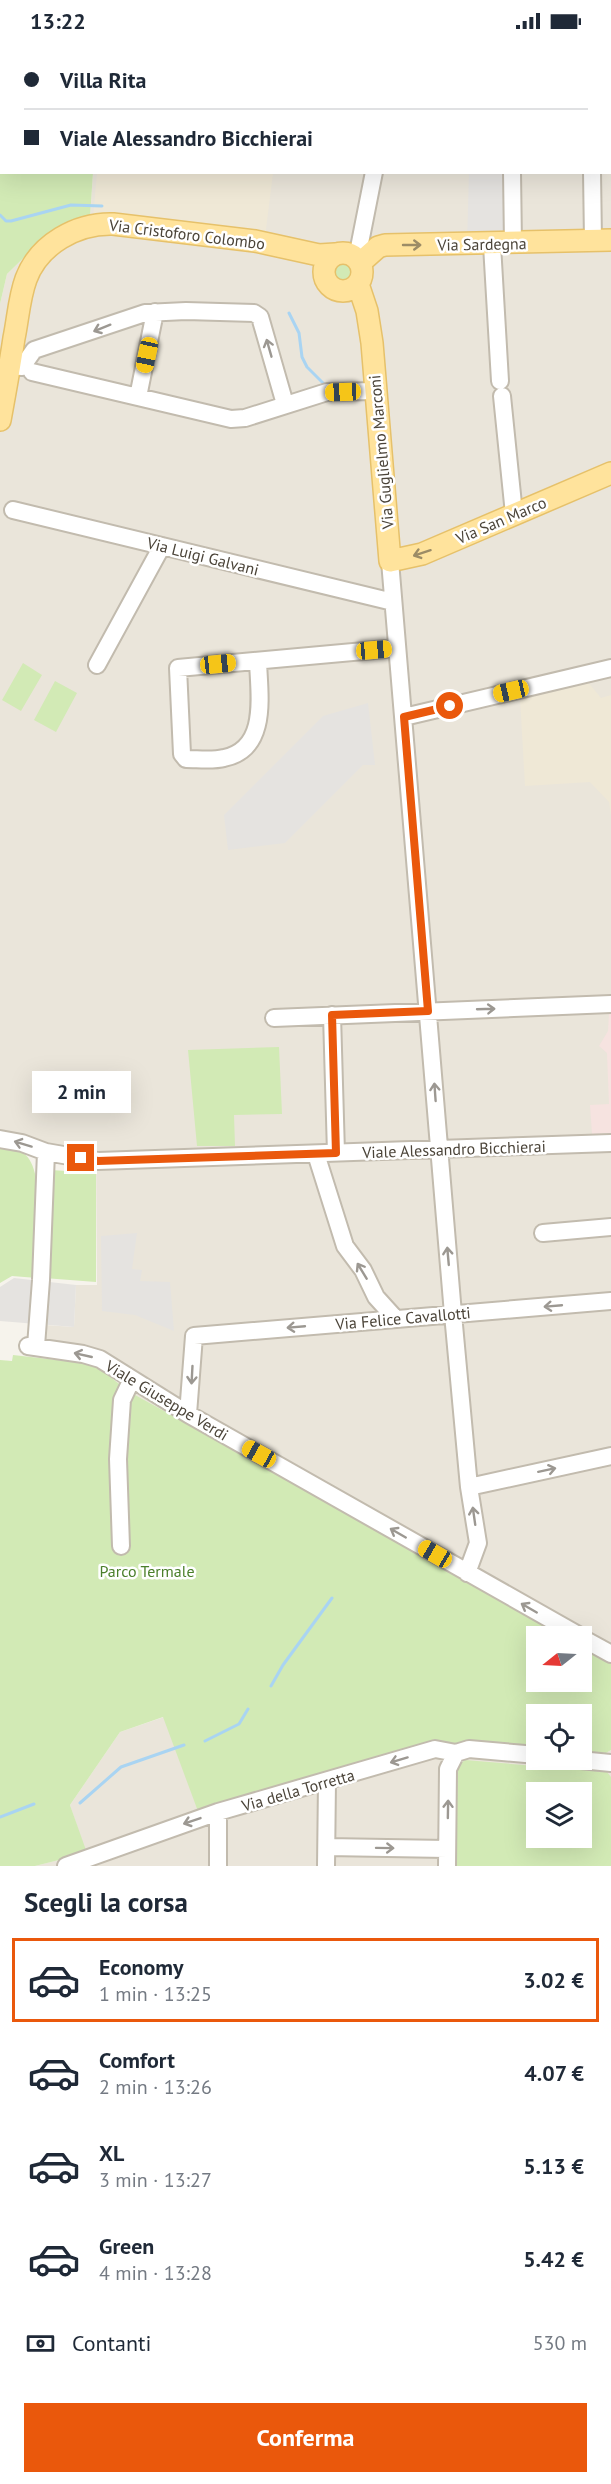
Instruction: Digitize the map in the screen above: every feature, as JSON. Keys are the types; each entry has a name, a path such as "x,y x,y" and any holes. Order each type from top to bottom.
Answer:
{"main road":[{"name":"Via Cristoforo Colombo","path":"0,420 22,290 28,273 49,246 82,228 113,224 255,241 319,255 345,269"},
{"name":"Via Sardegna","path":"345,269 381,246 602,241"},
{"name":"Via Guglielmo Marconi","path":"345,269 357,308 372,343 390,561"},
{"name":"Via San Marco","path":"390,561 422,554 611,473"}],"street":[{"path":"345,269 361,234 374,174"},
{"path":"512,174 513,244"},
{"path":"592,174 602,241"},
{"path":"492,244 501,389 514,513"},
{"path":"138,397 155,312"},
{"path":"9,366 23,367 34,350 80,337 136,316 155,312 258,314 285,405"},
{"path":"32,372 231,419 245,418 327,392 376,391"},
{"name":"Via Luigi Galvani","path":"12,510 393,602"},
{"path":"97,665 162,546"},
{"path":"390,561 453,1314 469,1487 478,1543 467,1573"},
{"path":"258,661 259,715 255,735 246,747 225,758 186,759 182,754 178,668 397,648"},
{"path":"404,717 611,668"},
{"path":"274,1018 611,1004"},
{"path":"332,1015 336,1153"},
{"name":"Viale Alessandro Bicchierai","path":"0,1139 22,1143 46,1152 98,1161 611,1143"},
{"name":"Viale Giuseppe Verdi","path":"46,1152 42,1280 32,1346 100,1359 188,1414 561,1626"},
{"path":"316,1154 345,1246 363,1270 376,1297 395,1318"},
{"path":"543,1233 611,1227"},
{"name":"Via Felice Cavallotti","path":"188,1414 194,1336 611,1301"},
{"path":"121,1546 118,1459 122,1400 132,1379"},
{"path":"469,1487 611,1456"},
{"name":"Viale Giuseppe Verdi","path":"592,1643 611,1654"},
{"name":"Via della Torretta","path":"66,1866 218,1812 435,1749 456,1753 469,1749 526,1754"},
{"path":"327,1847 447,1858 448,1769 456,1753"},
{"path":"592,1761 611,1762"},
{"path":"326,1866 327,1782"},
{"path":"218,1812 218,1866"}],"shaded area":[{"path":"93,174 611,174 611,1658 592,1647 592,1626 553,1626 128,1391 94,1364 27,1356 29,1324 74,1327 76,1285 97,1285 96,1152 25,1139 0,1142 0,304 7,274 42,240 90,217"},
{"path":"97,174 273,174 265,237 93,218"},
{"path":"469,174 507,174 507,245 467,244"},
{"path":"587,681 601,698 611,695 611,815 609,802 590,782 525,786 520,698"},
{"path":"368,703 375,765 363,765 285,843 228,850 224,815 323,716"},
{"path":"609,1014 611,1014 611,1133 592,1134 590,1105 609,1104 607,1053 599,1046 608,1031"},
{"path":"137,1233 132,1269 142,1270 140,1281 170,1282 174,1331 135,1315 102,1311 101,1236"},
{"path":"14,1278 76,1285 74,1327 0,1321 0,1287"},
{"path":"164,1717 526,1759 526,1770 592,1770 592,1758 611,1750 611,1866 35,1866 86,1853 70,1805 120,1732"}],"green space":[{"path":"0,174 93,174 90,217 42,240 7,274 0,304"},
{"path":"343,260 351,264 355,272 351,280 343,284 335,280 331,272 335,264"},
{"path":"23,663 42,675 21,711 2,700"},
{"path":"55,681 77,693 56,732 34,720"},
{"path":"279,1047 282,1114 234,1115 235,1146 197,1146 188,1050"},
{"path":"0,1148 23,1153 30,1161 35,1175 39,1211 37,1278 12,1276 0,1283"},
{"path":"51,1170 96,1173 96,1282 44,1278"},
{"name":"Parco Termale","path":"13,1355 94,1364 128,1391 554,1626 526,1626 526,1692 592,1692 592,1648 611,1658 611,1750 601,1756 592,1755 592,1704 526,1704 526,1749 473,1745 199,1814 163,1717 120,1732 70,1805 87,1853 35,1866 0,1866 0,1360 12,1361"},
{"path":"465,1760 526,1765 526,1770 607,1772 611,1777 611,1866 455,1866 458,1765"}],"waterway":[{"path":"0,215 6,221 11,221 71,205 102,206"},
{"path":"289,313 299,333 302,357 307,367 324,384"},
{"path":"271,1686 283,1665 332,1598"},
{"path":"205,1741 239,1724 248,1709"},
{"path":"80,1803 121,1767 184,1745"},
{"path":"0,1817 34,1804"}],"route":[{"path":"81,1158 98,1161 336,1153 332,1015 428,1011 404,717 450,706"}]}
